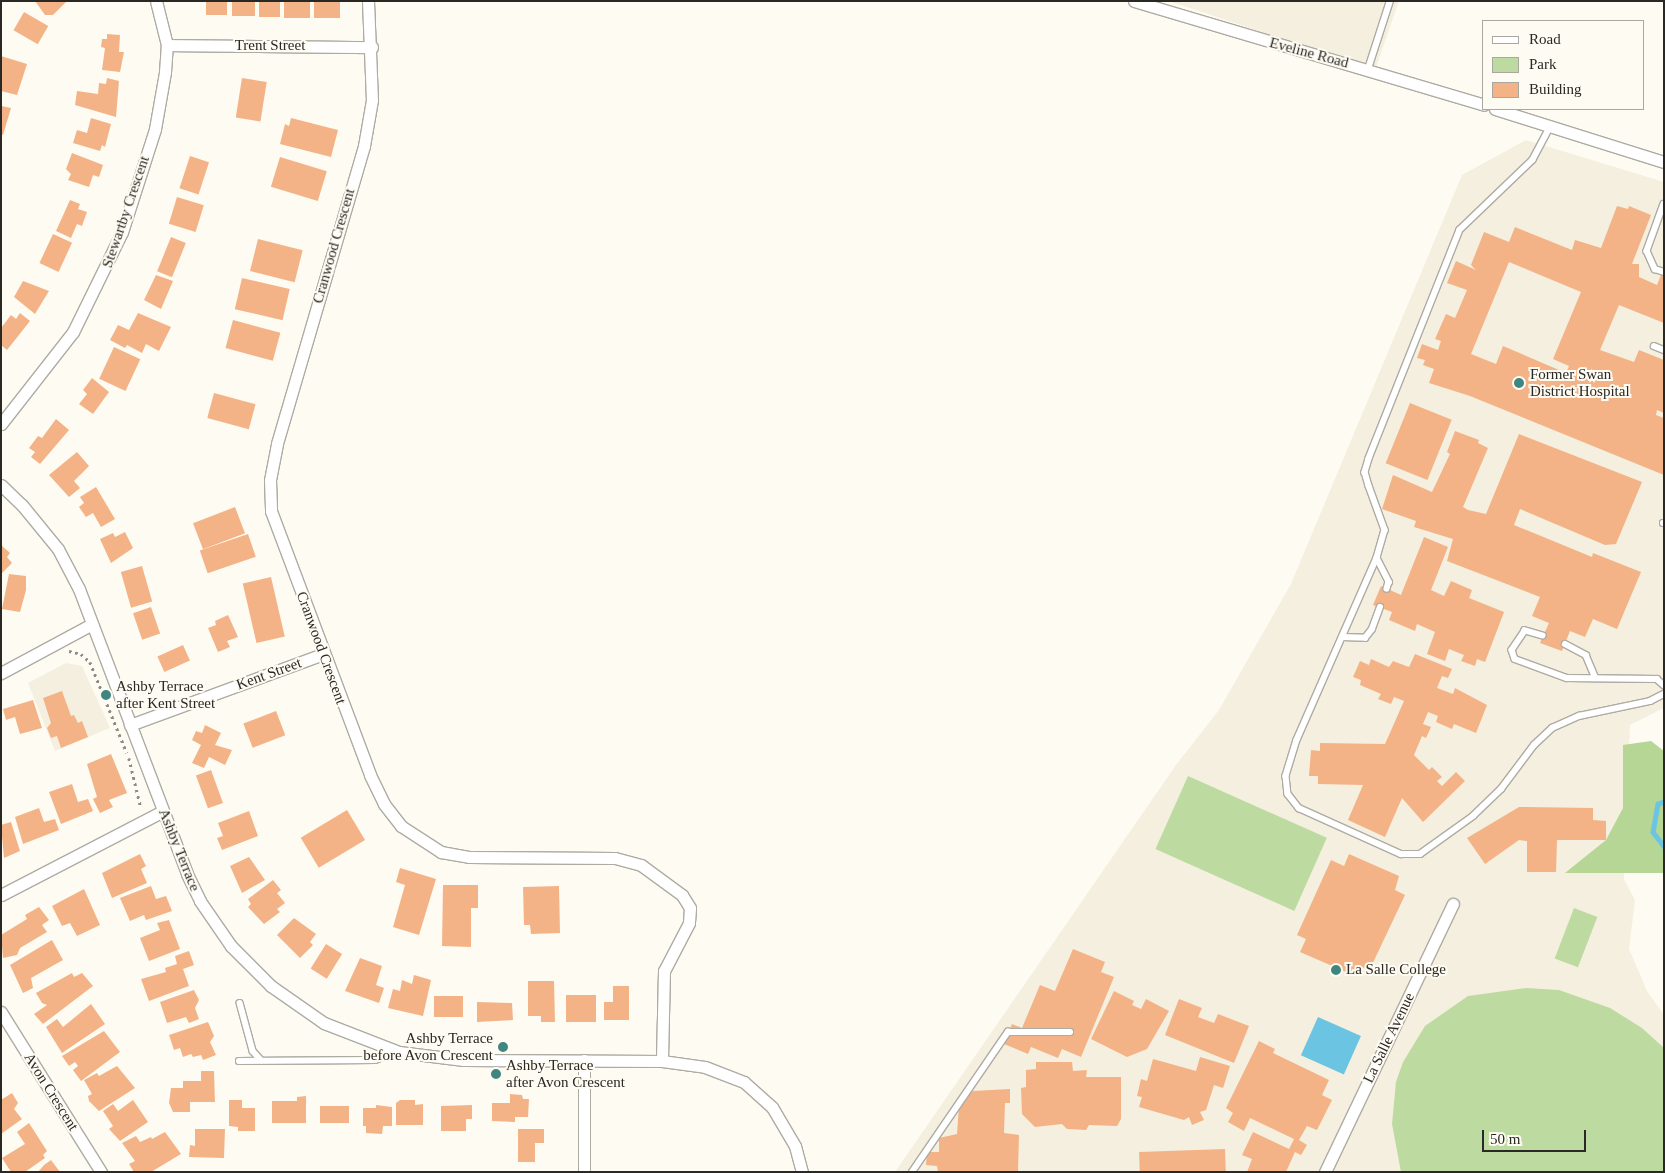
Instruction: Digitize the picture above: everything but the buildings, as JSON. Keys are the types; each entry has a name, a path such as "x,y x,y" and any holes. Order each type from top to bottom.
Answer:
{"street":[{"name":"Stewartby Crescent","path":"1,424 73,332 109,264 154,129 167,45 156,1"},
{"name":"Cranwood Crescent","path":"368,1 372,47 372,100 364,146 277,444 270,480 271,511 323,654 384,804 401,826 421,841 441,852 469,857 615,858 641,865 682,895 690,908 689,923 664,971 662,1061"},
{"name":"Eveline Road","path":"1134,1 1237,34 1368,69 1482,104"},
{"name":"Trent Street","path":"167,45 372,47"},
{"path":"1498,110 1664,162"},
{"name":"Ashby Terrace","path":"1,485 22,505 58,549 79,589 163,811 200,901 231,946 271,986 324,1023 399,1052 464,1060 662,1061 705,1066 744,1082 772,1107 795,1146 802,1172"},
{"path":"1,673 92,624"},
{"name":"Kent Street","path":"130,725 323,654"},
{"path":"1,895 163,811"},
{"name":"La Salle Avenue","path":"1325,1172 1453,904"},
{"name":"Avon Crescent","path":"1,1012 101,1172"},
{"path":"584,1060 584,1172"}],"lane":[{"path":"1368,69 1390,1"},
{"path":"1551,126 1533,160 1460,230 1367,465 1369,486 1385,530 1377,558 1297,740 1286,776 1288,794 1299,808 1401,854 1420,854 1473,816 1501,789 1534,746 1552,728 1579,716 1650,701 1664,694"},
{"path":"1664,204 1647,251 1655,269 1664,272"},
{"path":"1654,346 1664,350"},
{"path":"1377,558 1389,582 1387,589"},
{"path":"1342,637 1365,638 1372,629 1380,608"},
{"path":"1543,636 1525,631 1512,650 1516,659 1567,678 1657,679 1664,685"},
{"path":"1565,644 1586,655 1596,678"},
{"path":"240,1003 253,1051 261,1060"},
{"path":"912,1172 1008,1032 1070,1032"},
{"path":"239,1060 374,1060 399,1052"}],"path":[{"path":"67,651 81,654 90,662 128,756 141,802 140,814"}],"shaded area":[{"path":"1169,1 1399,1 1375,70"},
{"path":"1526,140 1664,182 1664,708 1630,725 1624,879 1635,900 1629,949 1647,991 1664,1015 1664,1172 895,1172 1176,765 1219,710 1291,584 1462,175"},
{"path":"66,663 82,666 110,728 55,751 28,683"}],"green space":[{"path":"1651,741 1664,751 1664,873 1565,873 1606,840 1623,808 1623,745"},
{"path":"1188,776 1327,838 1294,911 1155,849"},
{"path":"1574,908 1597,917 1578,967 1555,958"},
{"path":"1526,988 1559,990 1610,1008 1642,1028 1664,1048 1664,1172 1401,1172 1392,1124 1396,1082 1403,1062 1425,1026 1468,996"}],"water":[{"path":"1318,1017 1361,1036 1344,1074 1301,1055"}],"waterway":[{"path":"1664,802 1658,804 1653,832 1664,846"}],"place":[{"name":"Former Swan District Hospital","path":"1519,383"},
{"name":"Ashby Terrace after Kent Street","path":"106,695"},
{"name":"La Salle College","path":"1336,970"},
{"name":"Ashby Terrace before Avon Crescent","path":"503,1047"},
{"name":"Ashby Terrace after Avon Crescent","path":"496,1074"}]}
